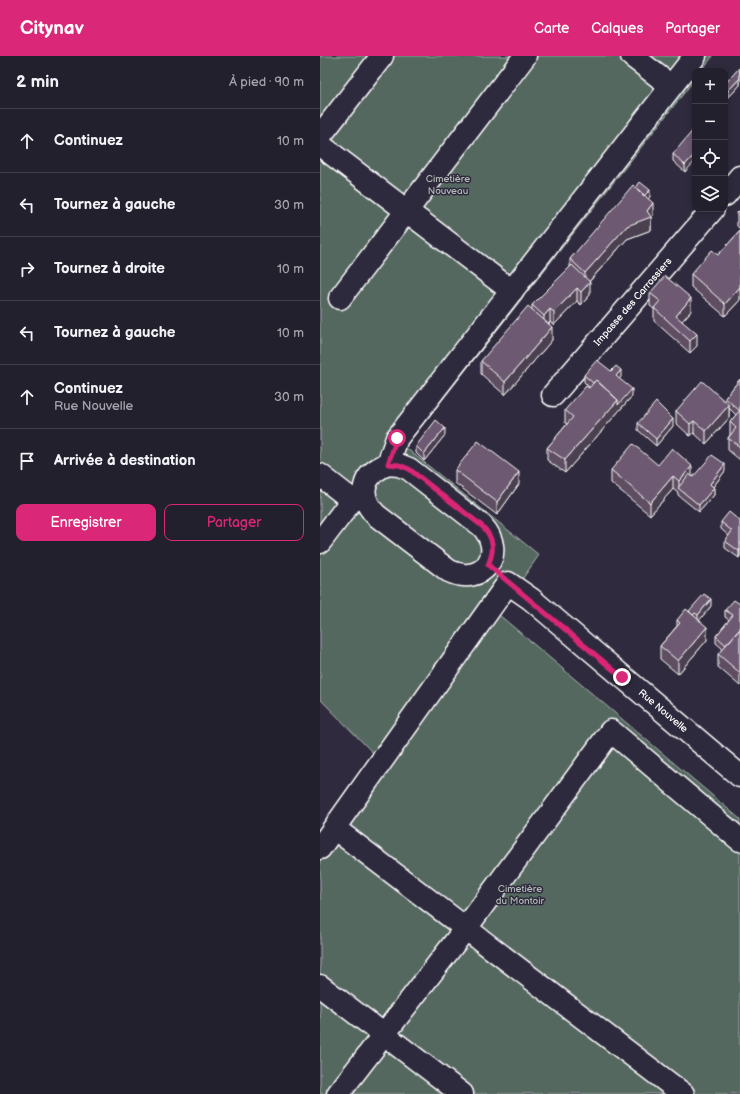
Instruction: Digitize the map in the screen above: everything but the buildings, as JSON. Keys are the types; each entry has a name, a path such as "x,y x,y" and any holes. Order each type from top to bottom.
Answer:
{"street":[{"path":"320,136 382,56"},
{"path":"340,298 525,56"},
{"path":"632,56 672,86"},
{"path":"388,464 397,438 695,56"},
{"path":"320,145 512,291"},
{"path":"728,191 740,177"},
{"name":"Impasse des Carrossiers","path":"553,395 710,212"},
{"path":"320,475 358,498 376,515 449,571 459,576 470,576 480,572 488,565 493,555 493,544 489,534 482,526 409,469 399,465 388,464 378,468 370,476 358,498 320,542"},
{"name":"Rue Nouvelle","path":"488,565 508,583 531,599 740,776"},
{"path":"320,848 508,583"},
{"path":"338,1094 466,928 611,731 740,840"},
{"path":"334,828 683,1094"},
{"path":"320,986 462,1094"}],"green space":[{"path":"320,56 713,56 703,68 692,68 692,83 405,447 539,555 498,614 740,819 740,1094 320,1094 320,829 373,753 320,699"}],"route":[{"path":"397,438 388,464 399,465 409,469 482,526 489,534 493,544 493,555 488,565 508,583 531,599 622,677"}],"park label":[{"name":"Cimetière Nouveau","path":"448,184"},
{"name":"Cimetière du Montoir","path":"520,894"}]}
